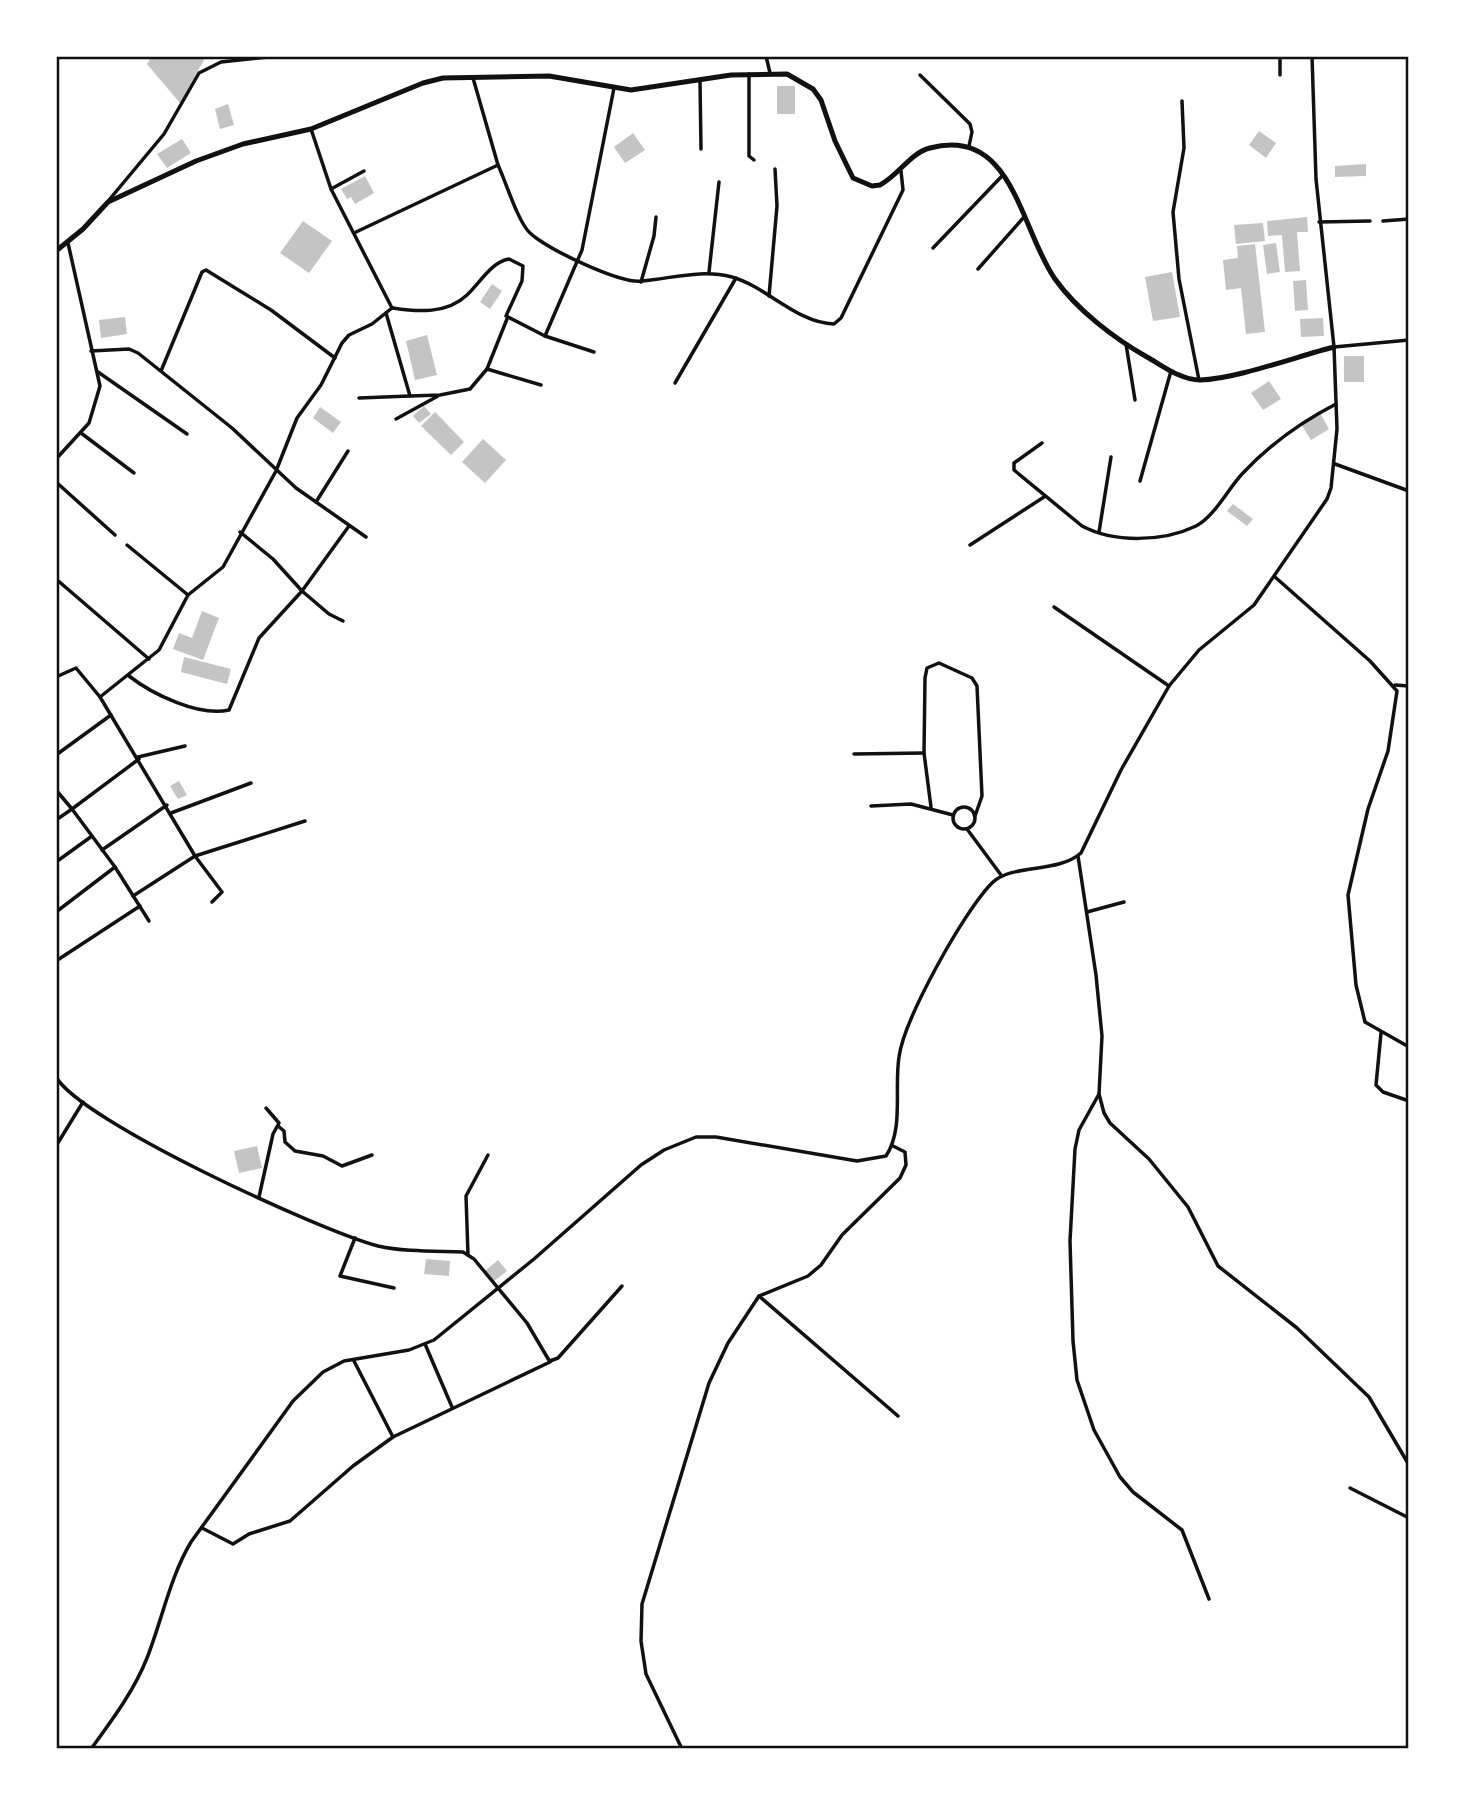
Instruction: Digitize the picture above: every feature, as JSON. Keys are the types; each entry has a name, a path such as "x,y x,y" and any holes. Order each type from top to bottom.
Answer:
{"street":[{"path":"56,251 68,243 108,202 164,134 199,73 220,62 278,56"},
{"path":"766,56 770,73"},
{"path":"1280,56 1280,75"},
{"path":"1312,56 1313,130 1334,347 1336,404 1335,464 1327,499 1254,605 1199,650 1169,686 1126,761 1077,856 1087,912 1101,1035 1099,1094 1110,1123 1168,1179 1188,1207 1218,1266 1297,1328 1369,1396 1409,1465"},
{"path":"108,202 218,151 311,129 423,83 473,76 561,76 631,90 650,89 700,78 770,73 787,75 813,89 853,178 872,186 880,185 901,171 921,151 950,145 969,146 985,153 1003,174 1037,249 1057,282 1092,317 1171,371 1199,380 1334,347 1409,340"},
{"path":"749,74 749,156 754,160"},
{"path":"920,75 970,124 972,132 969,146"},
{"path":"473,76 495,156 530,233 577,259 624,279 641,282 709,272 736,278 826,323 834,324 841,317 903,190 901,171"},
{"path":"700,78 701,149"},
{"path":"545,336 577,259 588,224 615,86"},
{"path":"1182,101 1184,148 1173,212 1180,279 1199,380"},
{"path":"311,129 331,189 354,229 392,308"},
{"path":"354,229 498,164"},
{"path":"769,296 777,206 775,169"},
{"path":"331,189 364,170"},
{"path":"933,248 1003,174"},
{"path":"709,272 719,181"},
{"path":"641,282 654,236 656,217"},
{"path":"978,270 1024,217"},
{"path":"1383,220 1409,219"},
{"path":"1320,222 1370,221"},
{"path":"56,459 89,423 99,397 98,372 68,243"},
{"path":"100,697 149,659 168,638 188,595 219,573 276,471 297,418 349,335 372,324 392,308 431,311 451,306 465,297 499,262 509,259 519,262 525,270 506,314 508,319 487,369 470,389 440,395 359,398"},
{"path":"161,371 204,271 271,310 335,358"},
{"path":"675,383 736,278"},
{"path":"386,313 410,396"},
{"path":"508,319 545,336 594,352"},
{"path":"1125,342 1135,400"},
{"path":"92,351 129,349 213,412 276,471 366,537"},
{"path":"487,369 541,385"},
{"path":"1140,481 1171,371"},
{"path":"98,372 187,434"},
{"path":"396,419 440,395"},
{"path":"1042,443 1012,467 1082,526 1091,531 1138,540 1197,526 1270,445 1297,424 1336,404"},
{"path":"81,433 134,473"},
{"path":"316,502 348,452"},
{"path":"1099,532 1111,457"},
{"path":"1335,464 1409,491"},
{"path":"56,482 115,535"},
{"path":"970,545 1045,497"},
{"path":"129,676 164,699 229,710 259,638 302,591 349,526"},
{"path":"240,532 273,559 302,591 329,614 342,621"},
{"path":"127,545 188,595"},
{"path":"1275,577 1395,685 1398,701 1388,751 1367,809 1348,895 1348,917 1361,1014 1365,1022 1381,1033 1409,1046"},
{"path":"56,579 149,659"},
{"path":"1054,607 1169,686"},
{"path":"931,807 924,753 925,678 927,668 939,663 972,678 977,686 982,796 974,822 967,829"},
{"path":"56,677 76,668 100,697 167,805 195,856 222,892 212,902"},
{"path":"1395,685 1409,686"},
{"path":"56,755 111,715"},
{"path":"56,820 138,758 185,746"},
{"path":"854,754 924,753"},
{"path":"171,813 251,783"},
{"path":"56,790 116,867 149,920"},
{"path":"871,806 911,804 931,807 953,815"},
{"path":"102,850 167,805"},
{"path":"953,815 961,807 967,808 975,816"},
{"path":"953,815 955,826 967,829 1001,875"},
{"path":"133,895 195,856 304,821"},
{"path":"56,862 92,836"},
{"path":"91,1749 135,1683 181,1561 202,1527 298,1395 329,1367 425,1344 497,1290 641,1165 682,1141 696,1137 735,1138 867,1161 886,1156 893,1146 901,1042 971,909 1001,875 1033,870 1077,856"},
{"path":"56,912 116,867"},
{"path":"1087,912 1124,902"},
{"path":"56,961 140,906"},
{"path":"1381,1033 1376,1085 1383,1092 1409,1101"},
{"path":"56,1076 63,1087 83,1102 180,1160 259,1197 355,1238 388,1248 468,1255"},
{"path":"1099,1094 1079,1130 1075,1149 1070,1241 1077,1380 1094,1430 1120,1477 1133,1492 1182,1530 1209,1599"},
{"path":"56,1146 83,1102"},
{"path":"259,1197 273,1134 278,1126 278,1120 268,1114 266,1108"},
{"path":"278,1126 284,1131 285,1142 292,1149 323,1156 342,1166 372,1155"},
{"path":"682,1749 646,1674 641,1641 642,1604 709,1383 728,1343 759,1296 808,1276 821,1265 842,1235 888,1192 906,1165 905,1152 893,1146"},
{"path":"488,1155 466,1196 468,1255 527,1323 550,1361"},
{"path":"355,1238 340,1276 394,1288"},
{"path":"202,1527 235,1544 249,1534 290,1521 353,1466 393,1437 558,1358 622,1286"},
{"path":"759,1296 898,1416"},
{"path":"425,1344 452,1408"},
{"path":"354,1361 393,1437"},
{"path":"1350,1488 1409,1518"}],"building":[{"path":"152,56 205,58 180,103 147,64"},
{"path":"777,86 795,86 795,114 777,114"},
{"path":"228,104 234,125 220,129 215,109"},
{"path":"1259,131 1276,143 1266,158 1249,145"},
{"path":"633,133 645,150 625,163 614,147"},
{"path":"182,139 191,153 167,168 157,154"},
{"path":"1366,164 1366,176 1335,177 1335,166"},
{"path":"365,176 374,193 355,204 351,197 347,199 341,189"},
{"path":"1307,217 1308,232 1297,232 1300,271 1285,272 1282,235 1268,236 1267,221"},
{"path":"303,221 332,241 309,273 280,253"},
{"path":"1263,223 1265,241 1236,244 1234,225"},
{"path":"1276,243 1280,272 1267,274 1263,245"},
{"path":"1255,244 1265,332 1246,334 1241,288 1226,290 1223,260 1238,258 1237,246"},
{"path":"1172,272 1180,317 1153,321 1145,277"},
{"path":"1306,280 1308,310 1295,311 1293,281"},
{"path":"492,284 502,291 490,309 480,302"},
{"path":"125,317 127,334 101,338 99,320"},
{"path":"1323,318 1324,336 1301,337 1300,319"},
{"path":"427,335 437,375 415,380 406,341"},
{"path":"1344,356 1364,356 1364,382 1344,382"},
{"path":"1269,381 1281,399 1263,410 1251,393"},
{"path":"424,406 431,414 419,423 413,416"},
{"path":"320,407 341,422 333,433 313,418"},
{"path":"435,412 464,442 451,455 421,426"},
{"path":"1320,413 1329,429 1311,440 1301,424"},
{"path":"483,439 506,460 485,483 462,462"},
{"path":"1233,504 1253,519 1247,526 1227,511"},
{"path":"202,611 219,618 203,660 173,649 179,633 192,638"},
{"path":"184,657 231,669 227,684 181,672"},
{"path":"179,781 187,795 178,799 170,786"},
{"path":"257,1146 262,1168 239,1173 234,1151"},
{"path":"426,1259 450,1261 449,1276 424,1274"},
{"path":"498,1260 507,1271 493,1282 485,1271"}]}
